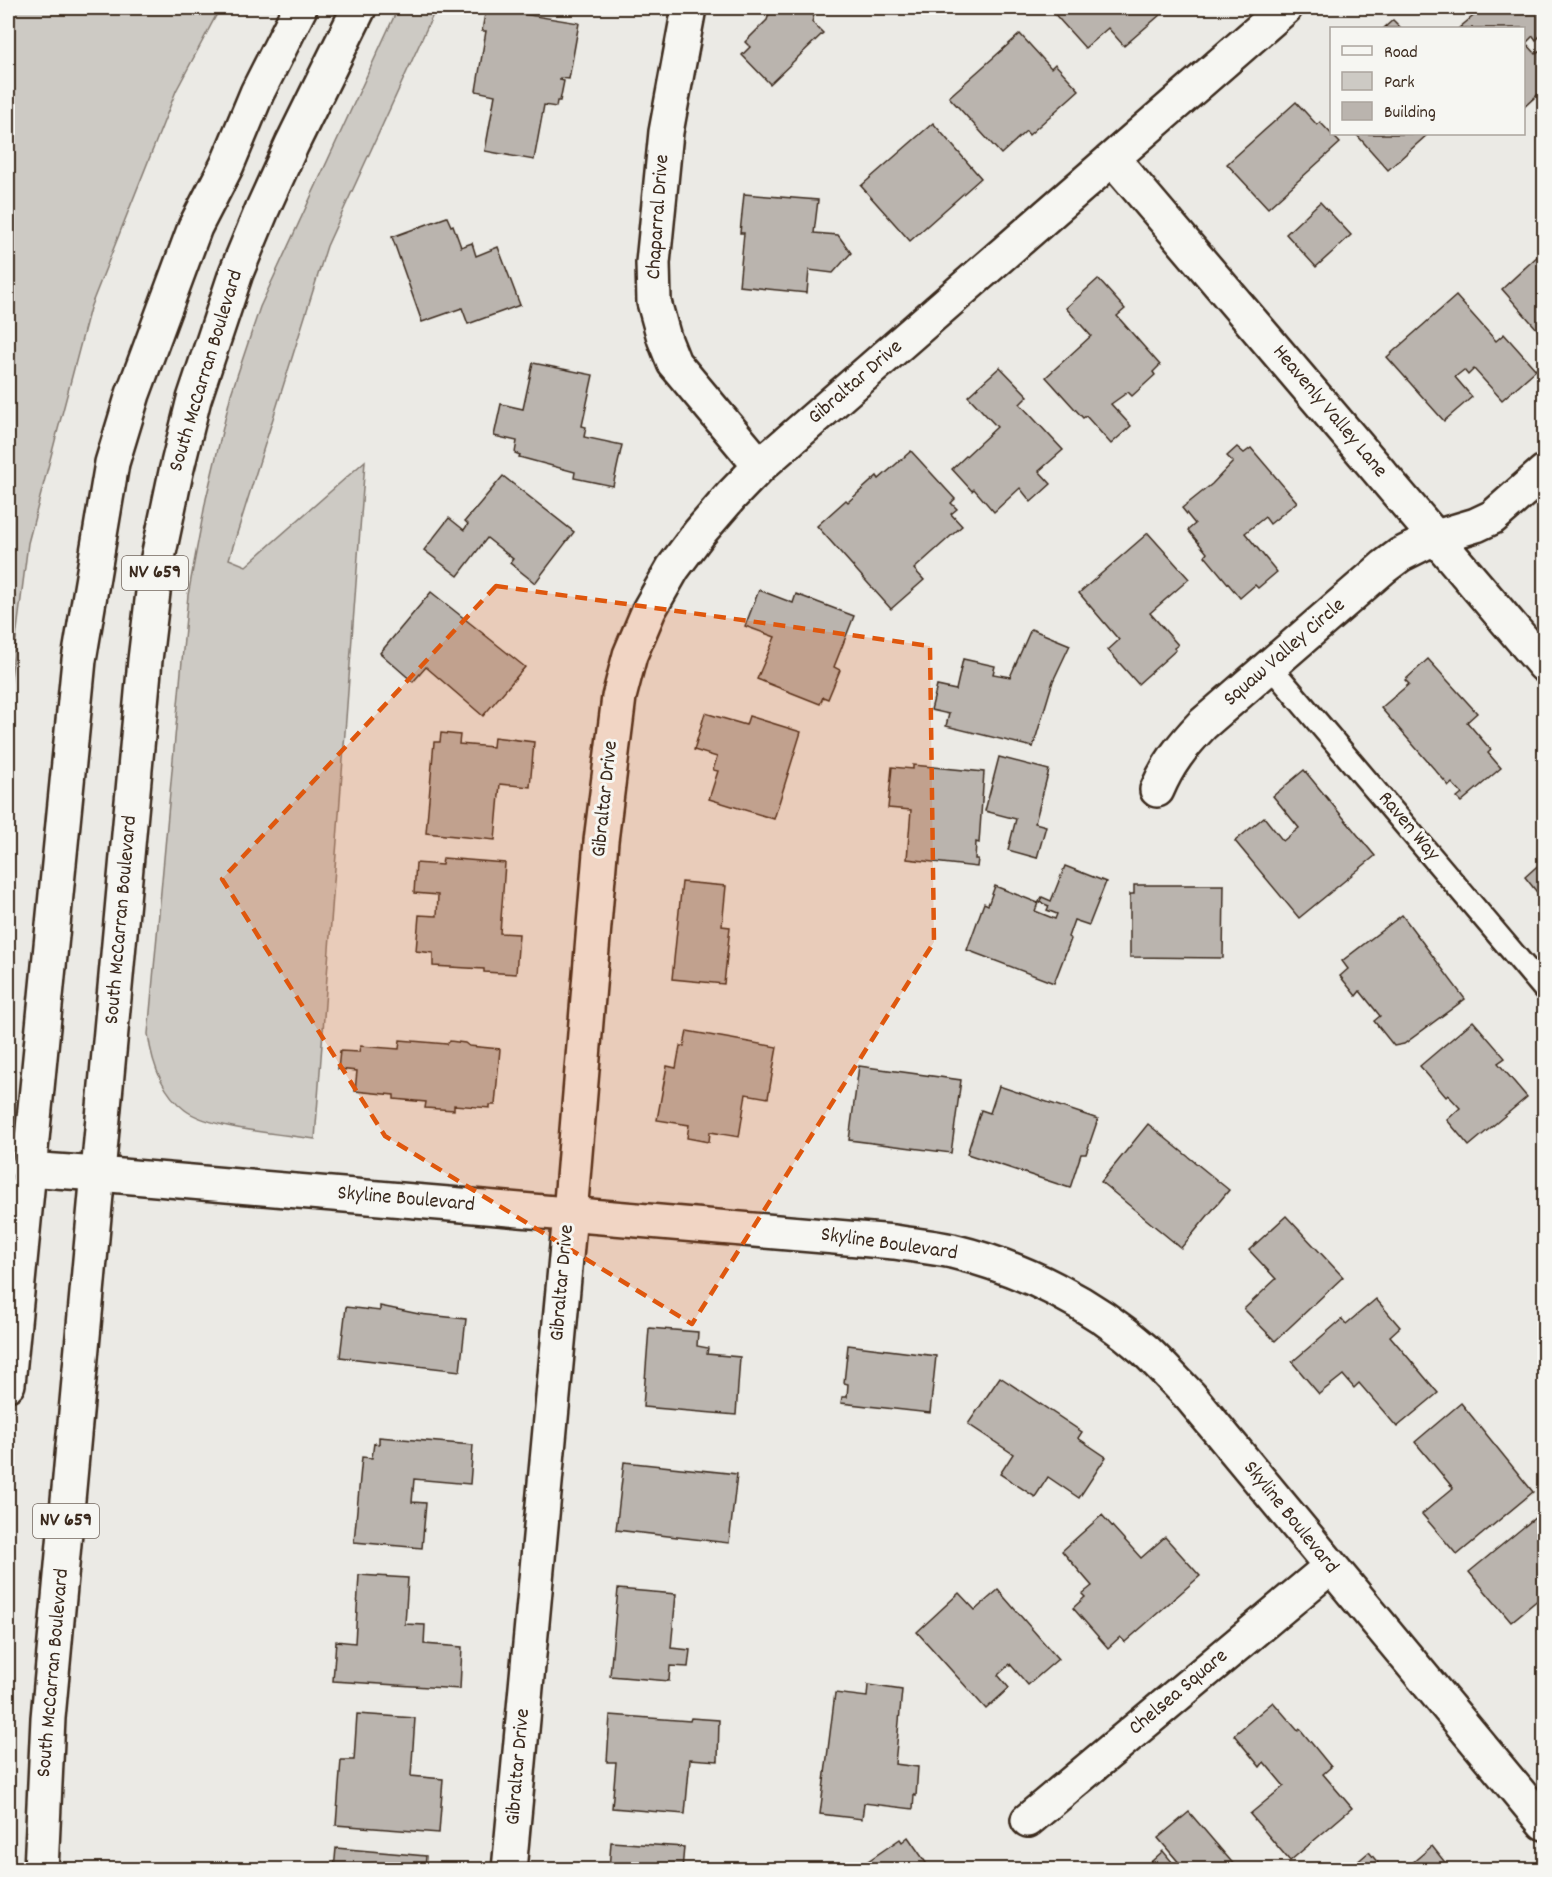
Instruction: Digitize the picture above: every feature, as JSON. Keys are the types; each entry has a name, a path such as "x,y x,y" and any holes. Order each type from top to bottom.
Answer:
{"street":[{"name":"NV 659","path":"8,1384 27,1170 79,660 112,463 134,394 195,227 227,165 257,93 300,8"},
{"name":"South McCarran Boulevard","path":"40,1869 48,1718 156,567 194,399 236,273 292,144 359,8"},
{"name":"Chaparral Drive","path":"689,8 666,132 653,263 654,302 674,363 760,466"},
{"name":"Gibraltar Drive","path":"509,1869 570,1214 601,841 619,697 630,655 649,610 674,567 730,496 760,466 1286,8"},
{"name":"Heavenly Valley Lane","path":"1113,159 1545,665"},
{"name":"Squaw Valley Circle","path":"1156,790 1166,768 1181,746 1202,725 1384,567 1400,555 1436,537 1476,525 1493,517 1545,472"},
{"name":"Skyline Boulevard","path":"27,1170 98,1174 894,1242 952,1251 1050,1286 1100,1314 1146,1351 1190,1396 1545,1824"},
{"name":"Chelsea Square","path":"1028,1820 1330,1567"}],"lane":[{"name":"Raven Way","path":"1270,666 1545,989"}],"highlighted area":[{"path":"496,586 930,646 934,942 692,1324 385,1136 222,879"}],"green space":[{"path":"8,8 220,8 176,91 90,308 28,543 8,702"},
{"path":"398,8 436,8 327,246 229,559 246,566 365,461 315,1139 228,1126 211,1122 185,1110 170,1095 159,1076 148,1034 188,595 206,499 231,394 260,307"}],"building":[{"path":"486,8 579,23 569,79 560,78 564,81 560,101 557,101 556,107 544,105 534,160 485,151 495,95 476,91 486,31 482,31"},
{"path":"765,8 816,8 812,22 823,33 770,84 742,55 750,47 745,42 767,20 769,14 763,13"},
{"path":"1053,8 1168,8 1124,46 1108,28 1085,48 1051,10"},
{"path":"1483,8 1541,8 1544,13 1544,32 1536,40 1533,36 1526,43 1536,54 1541,50 1544,54 1544,89 1525,106 1525,27 1460,27"},
{"path":"1393,20 1400,27 1385,27"},
{"path":"1020,34 1051,68 1055,64 1079,90 1029,135 1026,131 1001,154 949,97"},
{"path":"1296,102 1317,125 1320,122 1340,143 1268,208 1227,164"},
{"path":"933,123 981,178 910,241 861,186"},
{"path":"1357,135 1427,135 1388,170"},
{"path":"744,194 818,200 814,233 838,235 851,253 833,273 809,270 807,293 739,286 744,233 740,233"},
{"path":"1320,202 1351,235 1316,267 1286,234"},
{"path":"447,217 451,226 453,225 461,247 472,243 476,256 498,247 520,305 468,324 462,308 422,322 392,237"},
{"path":"1544,246 1544,337 1502,289 1541,253 1539,251"},
{"path":"1098,279 1125,309 1117,316 1160,365 1153,372 1155,375 1132,396 1128,392 1111,404 1131,426 1111,444 1086,416 1083,418 1046,377 1091,336 1066,308"},
{"path":"1456,296 1496,341 1504,334 1536,370 1502,400 1474,369 1468,375 1464,370 1455,377 1472,397 1444,421 1387,357"},
{"path":"533,363 593,375 582,426 586,427 584,437 622,445 613,486 574,478 575,472 519,457 520,455 515,453 517,441 494,436 501,404 523,409"},
{"path":"1000,367 1028,396 1020,404 1063,450 1039,471 1051,484 1031,502 1020,488 994,512 952,469 997,427 968,396"},
{"path":"1237,447 1244,453 1251,448 1297,502 1270,524 1265,517 1245,533 1277,572 1258,588 1255,585 1240,598 1205,556 1207,553 1188,530 1195,524 1182,508 1212,484 1233,462 1227,456"},
{"path":"911,451 955,499 951,503 957,509 951,514 962,526 914,569 924,580 891,609 817,526 846,500 848,502 877,476 879,479"},
{"path":"503,476 574,532 535,583 510,563 513,559 487,538 458,576 424,550 449,518 464,530 468,524 465,521"},
{"path":"1148,533 1189,579 1150,613 1178,645 1174,648 1176,650 1138,684 1108,650 1119,640 1079,593"},
{"path":"759,590 793,603 796,594 854,616 834,667 840,670 828,699 823,697 820,704 757,679 775,637 745,626"},
{"path":"431,592 525,667 483,716 426,667 413,682 380,653"},
{"path":"1031,629 1070,645 1053,681 1033,747 946,726 949,714 931,710 937,686 956,690 963,659 995,666 993,674 1010,677"},
{"path":"1428,659 1477,713 1467,722 1491,750 1488,753 1501,768 1461,802 1457,798 1462,794 1452,783 1449,786 1381,708 1409,684 1405,680"},
{"path":"705,713 746,725 749,716 801,732 774,819 709,799 718,771 713,770 717,757 694,750"},
{"path":"441,733 460,735 459,744 493,747 494,737 534,742 530,787 500,784 495,840 426,833 434,742 440,742"},
{"path":"999,757 1049,770 1035,823 1046,826 1037,858 1008,850 1016,819 985,811"},
{"path":"913,765 984,772 979,843 976,842 977,867 907,859 911,810 888,808 892,767 913,769"},
{"path":"1304,770 1375,856 1299,918 1235,841 1264,817 1283,841 1299,828 1273,796"},
{"path":"443,858 505,863 500,933 519,934 516,974 484,972 484,969 433,966 433,953 416,951 419,915 437,916 438,895 414,893 416,863 442,865"},
{"path":"1544,860 1544,901 1525,877"},
{"path":"1065,866 1106,882 1089,925 1074,920 1068,937 1071,939 1054,983 967,950 984,903 988,905 995,886 1038,903 1035,911 1055,919 1057,914 1047,910 1049,906 1039,902 1042,897 1051,901"},
{"path":"682,882 726,886 722,926 730,927 724,984 672,979"},
{"path":"1134,885 1224,885 1223,958 1130,957 1130,894 1134,894"},
{"path":"1402,915 1465,999 1404,1044 1394,1046 1374,1021 1380,1016 1360,991 1356,996 1340,976 1348,969 1342,961"},
{"path":"1473,1021 1505,1058 1498,1063 1527,1097 1469,1146 1447,1120 1460,1108 1448,1095 1446,1097 1420,1066"},
{"path":"687,1031 777,1047 768,1098 746,1094 739,1137 710,1132 709,1142 687,1138 689,1125 657,1120 667,1066 676,1068 680,1046 684,1046"},
{"path":"400,1040 447,1044 450,1041 465,1043 469,1046 500,1049 495,1105 490,1105 490,1108 454,1105 454,1110 425,1108 426,1102 394,1099 394,1095 355,1091 357,1071 338,1069 340,1051 359,1052 360,1046 399,1049"},
{"path":"859,1066 961,1080 951,1153 849,1140"},
{"path":"999,1086 1098,1119 1086,1154 1081,1154 1070,1188 967,1154 981,1110 990,1113"},
{"path":"1148,1124 1229,1190 1181,1248 1101,1182"},
{"path":"1286,1216 1343,1277 1275,1341 1244,1309 1276,1279 1249,1250"},
{"path":"1376,1299 1400,1327 1390,1336 1438,1393 1397,1427 1359,1383 1354,1388 1343,1375 1319,1394 1292,1362 1342,1319 1346,1324"},
{"path":"380,1306 419,1314 466,1319 460,1371 340,1357 346,1307 380,1311"},
{"path":"649,1328 698,1332 697,1346 708,1348 707,1354 740,1357 736,1415 643,1407"},
{"path":"848,1345 936,1356 930,1413 841,1403 842,1397 847,1397 848,1384 844,1383"},
{"path":"1000,1377 1082,1432 1078,1438 1106,1457 1079,1498 1048,1477 1035,1497 1000,1474 1013,1454 968,1424"},
{"path":"1461,1403 1533,1492 1457,1555 1422,1514 1453,1488 1415,1442"},
{"path":"379,1437 473,1445 470,1484 414,1479 412,1502 426,1503 422,1548 354,1542 362,1457 372,1458 374,1443 379,1444"},
{"path":"624,1462 737,1474 729,1543 616,1530"},
{"path":"1542,1512 1544,1514 1544,1603 1540,1598 1511,1622 1469,1572"},
{"path":"1102,1515 1141,1558 1165,1537 1200,1576 1125,1642 1120,1637 1108,1648 1073,1608 1085,1597 1082,1594 1092,1586 1062,1551"},
{"path":"359,1575 408,1578 405,1624 425,1625 424,1644 462,1647 460,1689 333,1681 336,1641 355,1643"},
{"path":"618,1589 676,1594 671,1648 690,1650 688,1667 670,1666 669,1681 610,1676"},
{"path":"998,1590 1058,1659 1028,1685 1010,1664 998,1675 1009,1688 986,1709 917,1632 959,1593 975,1610"},
{"path":"868,1685 902,1690 895,1764 918,1767 913,1809 864,1803 862,1819 820,1814 835,1693 867,1697"},
{"path":"1273,1702 1298,1731 1300,1729 1331,1767 1323,1774 1352,1808 1290,1861 1250,1814 1284,1786 1264,1762 1260,1767 1234,1735"},
{"path":"357,1714 415,1718 411,1776 443,1779 439,1833 336,1825 341,1760 354,1760"},
{"path":"610,1715 690,1721 691,1718 719,1720 718,1761 690,1759 685,1814 612,1808 616,1762 607,1762"},
{"path":"1189,1812 1236,1867 1233,1870 1142,1870 1163,1851 1177,1868 1181,1865 1158,1838"},
{"path":"908,1837 931,1870 855,1870 900,1839 902,1842"},
{"path":"611,1842 684,1847 682,1870 609,1870"},
{"path":"1432,1846 1451,1870 1404,1870"},
{"path":"336,1848 426,1856 425,1870 334,1870"},
{"path":"1369,1852 1384,1870 1348,1870"}]}
